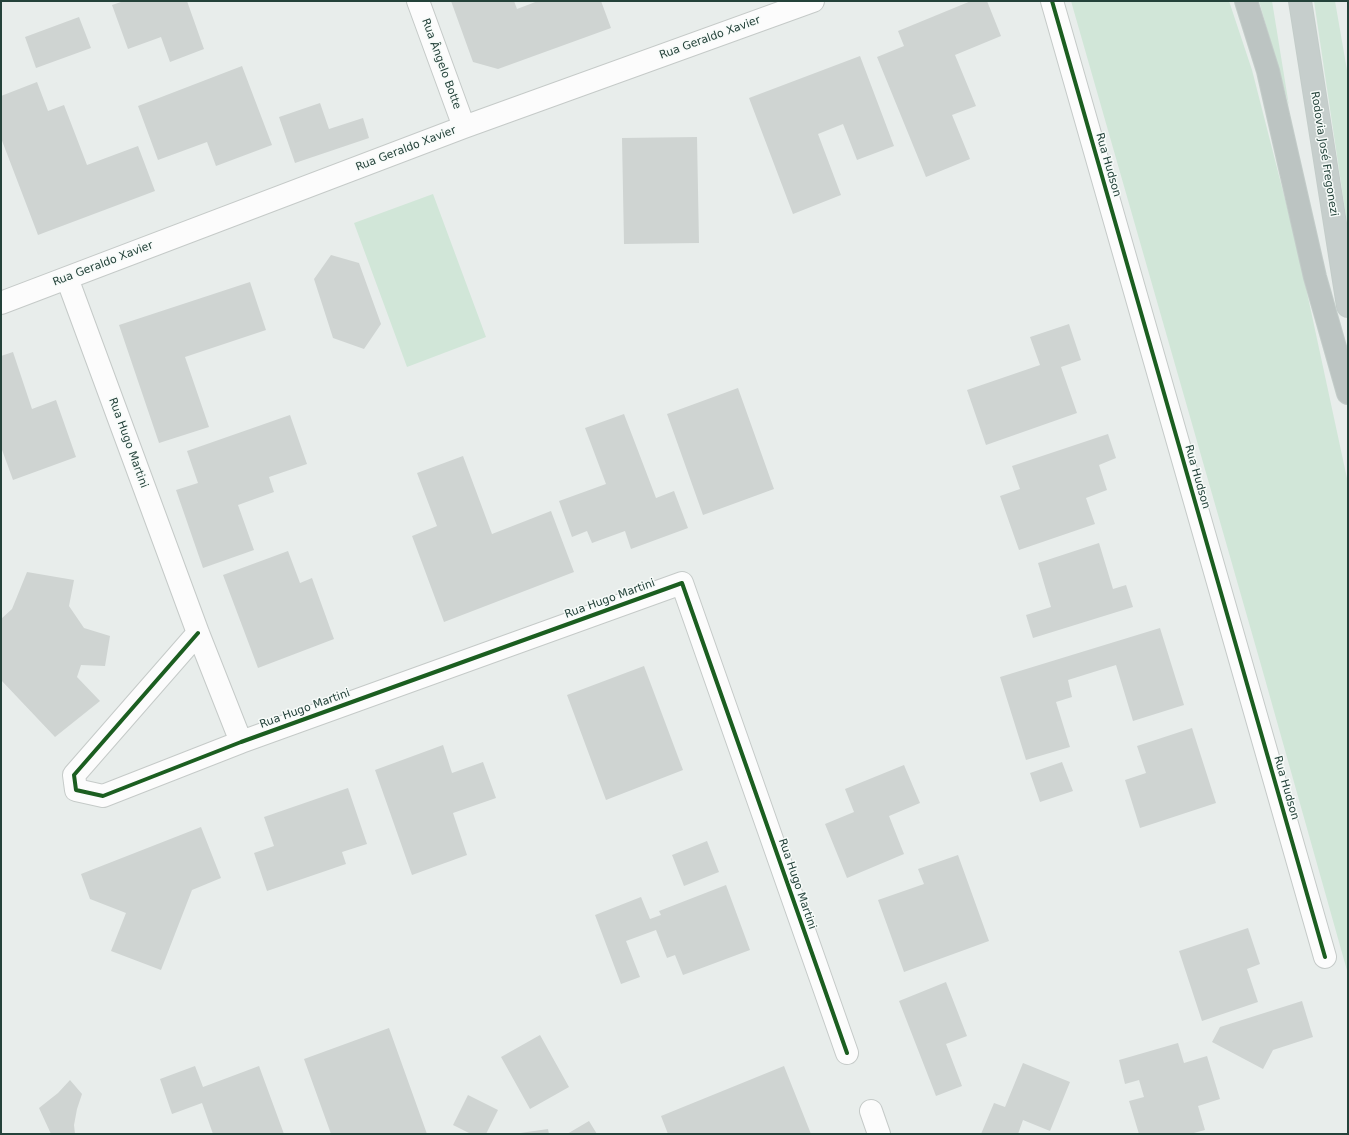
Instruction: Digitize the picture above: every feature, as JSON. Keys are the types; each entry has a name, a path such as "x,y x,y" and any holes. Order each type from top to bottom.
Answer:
{"highway":[{"path":"1246,1 1268,71 1315,277 1348,393"},
{"name":"Rodovia José Fregonezi","path":"1300,1 1348,306"}],"street":[{"name":"Rua Ângelo Botte","path":"418,1 464,128"},
{"name":"Rua Geraldo Xavier","path":"1,303 464,128 813,1"},
{"name":"Rua Hudson","path":"1052,1 1325,957"},
{"name":"Rua Hugo Martini","path":"67,278 198,633 241,742"},
{"name":"Rua Hugo Martini","path":"198,633 74,775 76,790 103,796 241,742 682,583 846,1053"},
{"path":"871,1111 878,1134"}],"green space":[{"path":"1071,1 1229,1 1252,70 1297,246 1348,483 1348,974 1261,665"},
{"path":"1259,1 1272,1 1289,106"},
{"path":"1314,1 1335,1 1348,76 1348,230"},
{"path":"433,194 486,337 407,367 354,223"}],"building":[{"path":"124,1 187,1 204,49 170,62 161,37 128,49 112,5"},
{"path":"451,1 514,1 517,9 538,1 601,1 611,28 498,69 473,62"},
{"path":"971,1 987,1 1001,36 955,55 976,106 952,115 970,159 926,177 877,57 904,46 898,31"},
{"path":"79,17 91,48 36,68 25,37"},
{"path":"860,56 894,146 857,160 843,124 818,134 841,195 793,214 749,98"},
{"path":"242,66 272,145 216,166 207,142 158,160 138,106"},
{"path":"37,82 48,111 64,105 87,165 138,146 155,191 38,235 1,138 1,96"},
{"path":"320,103 329,129 363,118 369,138 295,163 279,117"},
{"path":"697,137 699,243 624,244 622,138"},
{"path":"331,255 359,263 381,324 364,349 333,338 314,279"},
{"path":"250,282 266,330 185,357 209,427 159,443 119,325"},
{"path":"1069,324 1081,360 1061,367 1077,413 986,445 967,390 1040,365 1030,337"},
{"path":"13,352 32,409 56,400 76,457 13,480 1,447 1,356"},
{"path":"738,388 774,489 703,515 667,414"},
{"path":"624,414 656,498 674,491 688,528 631,549 625,531 592,543 587,531 572,537 559,501 606,484 585,428"},
{"path":"290,415 307,464 269,477 274,492 238,505 254,550 203,568 176,490 198,483 187,451"},
{"path":"1108,434 1116,458 1099,465 1107,490 1086,498 1095,524 1019,550 1000,496 1020,489 1012,466"},
{"path":"463,456 492,534 551,511 574,572 444,622 412,536 437,526 417,473"},
{"path":"1099,543 1113,589 1126,585 1133,607 1033,638 1026,615 1051,607 1038,563"},
{"path":"288,551 300,583 312,578 334,639 258,668 223,575"},
{"path":"27,572 74,580 69,606 84,628 110,636 105,666 81,665 77,677 100,701 55,737 1,680 1,619 12,609"},
{"path":"1160,628 1184,705 1133,721 1116,665 1068,680 1072,697 1056,702 1070,747 1026,760 1000,677"},
{"path":"644,666 683,770 606,800 567,695"},
{"path":"1192,728 1216,803 1140,828 1125,780 1146,773 1137,746"},
{"path":"443,745 452,773 483,762 496,798 453,813 467,855 412,875 375,770"},
{"path":"1062,762 1073,791 1040,802 1030,773"},
{"path":"904,765 920,803 889,816 904,854 847,878 825,824 854,812 845,789"},
{"path":"348,788 367,844 342,852 346,864 267,891 254,853 274,846 264,817"},
{"path":"201,827 221,878 192,890 161,970 111,951 126,913 90,899 81,874"},
{"path":"707,841 719,872 684,886 672,855"},
{"path":"958,855 989,941 904,972 878,900 924,884 918,869"},
{"path":"726,885 750,950 683,975 675,955 667,958 656,930 626,941 640,977 621,984 595,915 641,897 650,919 661,915 659,911"},
{"path":"1248,928 1260,964 1247,969 1258,1002 1202,1021 1179,951"},
{"path":"946,982 967,1036 946,1044 962,1086 936,1096 899,1001"},
{"path":"1302,1001 1313,1037 1273,1050 1263,1069 1212,1042 1220,1027"},
{"path":"389,1028 427,1134 331,1134 304,1059"},
{"path":"540,1035 569,1087 530,1109 501,1057"},
{"path":"1178,1043 1184,1063 1207,1056 1220,1099 1198,1106 1205,1130 1190,1134 1139,1134 1129,1101 1144,1097 1139,1080 1125,1084 1119,1060"},
{"path":"1023,1063 1070,1082 1050,1131 1023,1120 1018,1134 981,1134 994,1103 1005,1107"},
{"path":"195,1066 203,1087 259,1066 284,1134 213,1134 202,1103 172,1114 160,1079"},
{"path":"784,1066 811,1134 668,1134 661,1116"},
{"path":"70,1080 82,1094 74,1125 75,1134 51,1134 39,1108 58,1093"},
{"path":"468,1095 498,1110 486,1134 471,1134 453,1125"},
{"path":"589,1121 597,1134 567,1134"},
{"path":"548,1129 549,1134 520,1133"}],"cycle path":[{"path":"1052,1 1325,957"},
{"path":"198,633 74,775 76,790 103,796 241,742 682,583 847,1053"}]}
